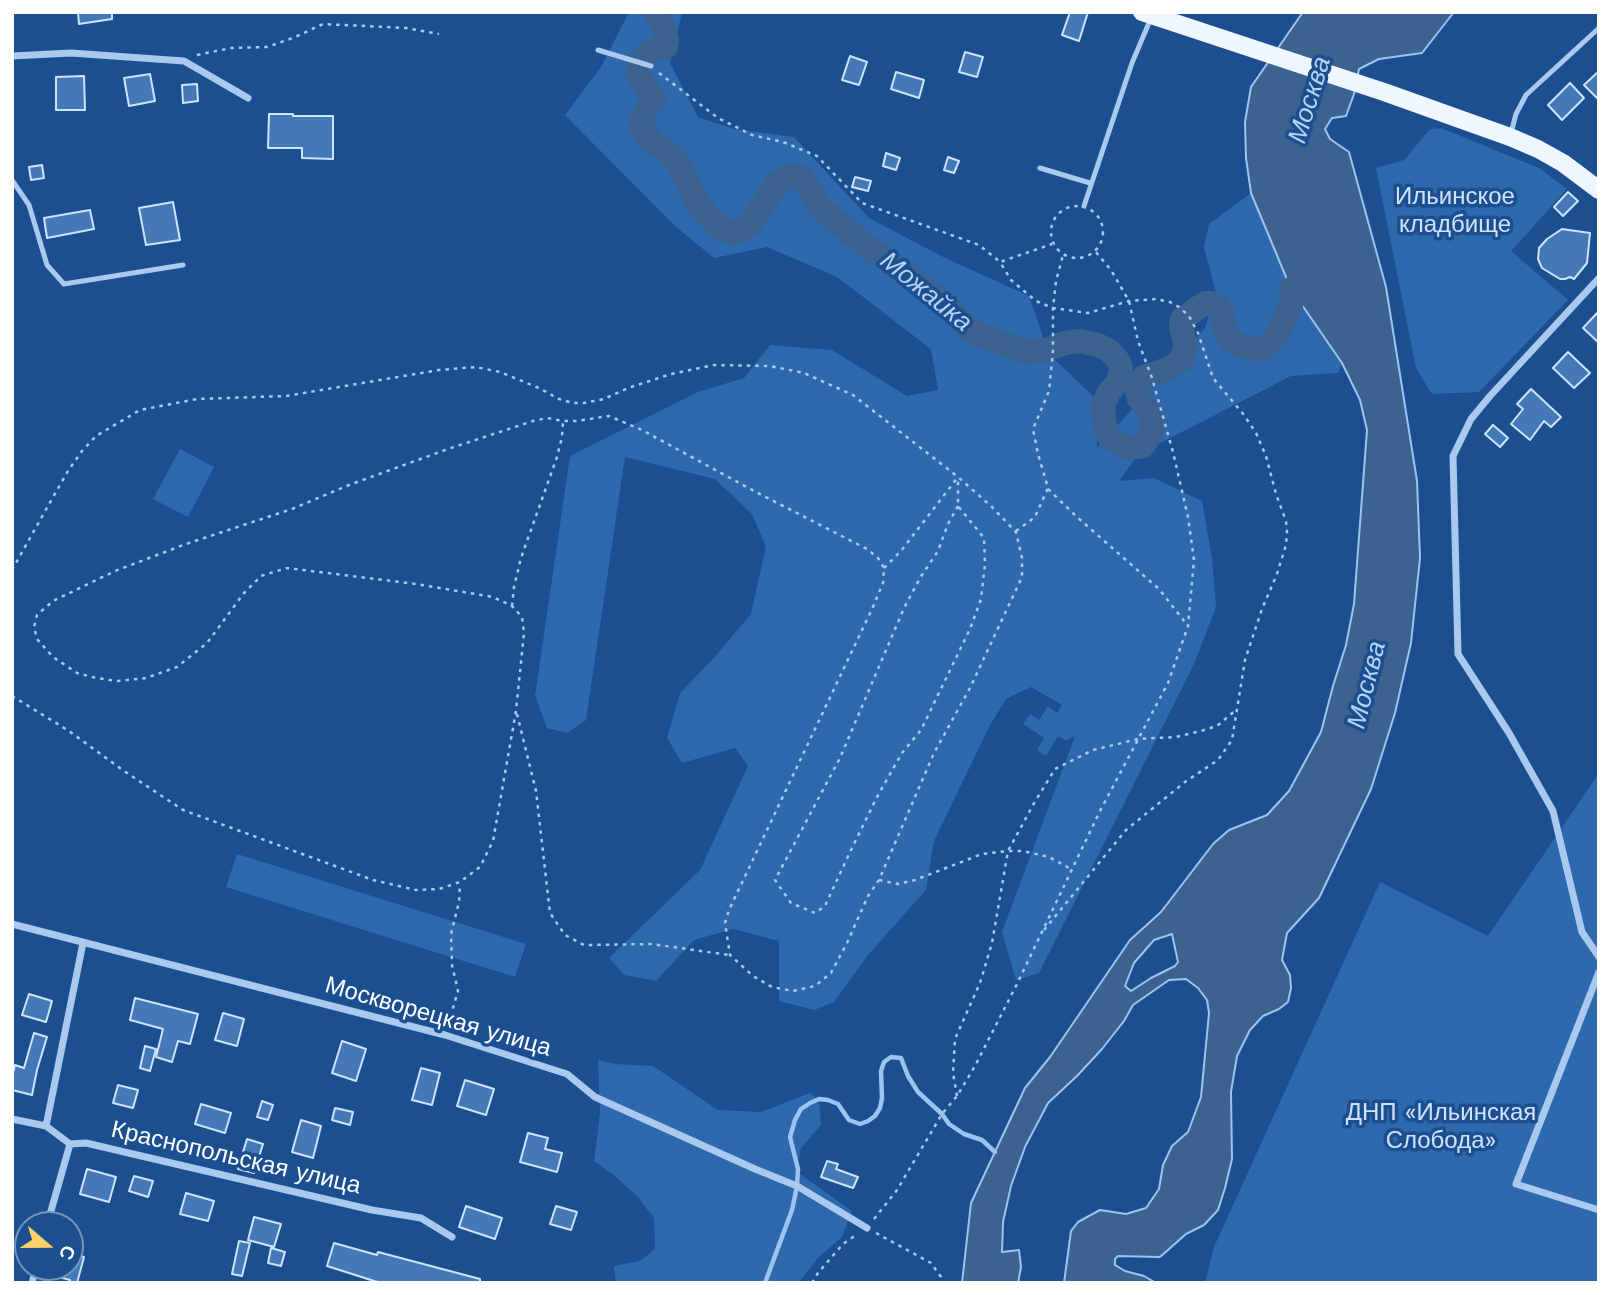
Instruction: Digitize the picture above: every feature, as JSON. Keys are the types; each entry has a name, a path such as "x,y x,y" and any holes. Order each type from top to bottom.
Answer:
{"main road":[{"path":"1147,14 1384,92 1510,137 1563,163 1599,190"}],"street":[{"path":"12,57 71,53 184,61 248,98"},
{"path":"1599,278 1471,419 1453,456 1458,654 1510,733 1553,811 1582,932 1599,957"},
{"name":"Москворецкая улица","path":"12,924 445,1035 567,1074 595,1097 797,1186 867,1228"},
{"path":"46,1126 83,943"},
{"path":"1599,972 1516,1184 1599,1210"},
{"path":"12,1119 46,1126 70,1144 51,1211"},
{"name":"Краснопольская улица","path":"70,1144 86,1143 372,1210 421,1218 452,1237"}],"lane":[{"path":"1083,206 1147,14"},
{"path":"1510,137 1516,114 1526,95 1599,28"},
{"path":"598,50 651,66"},
{"path":"1040,168 1090,183"},
{"path":"12,180 29,205 47,265 64,284 183,265"}],"path":[{"path":"184,61 200,54 231,48 267,47 323,24 407,28 439,34"},
{"path":"651,66 718,118 752,135 783,142 817,156 862,203 979,244 1000,262 1012,280 1036,301 1052,308 1088,313 1129,301 1156,299 1170,302 1188,315 1198,333 1213,378 1256,433 1286,521 1286,545 1245,660 1232,740 1218,760 1185,782 1126,830 1039,937"},
{"path":"1068,206 1083,206 1097,213 1103,227 1102,242 1092,254 1078,259 1063,255 1052,244 1050,229 1056,215 1068,206"},
{"path":"1000,262 1052,244"},
{"path":"812,1283 843,1244 867,1228 883,1210 942,1114 957,1096 1002,1013 1100,811 1168,683 1188,625 1194,560 1188,517 1173,452 1152,378 1138,341 1129,301 1111,270 1095,251"},
{"path":"1063,255 1052,308 1053,351 1049,391 1033,429 1048,488 1159,589 1188,625"},
{"path":"12,570 82,451 96,436 140,410 197,399 286,396 439,370 476,367 500,372 573,403 604,399 671,374 714,365 770,366 804,373 853,396 958,477 1016,532 1022,577 970,688 934,753 879,880 868,896 831,973 815,986 793,991 772,987 753,976 730,956 652,944 584,945 565,935 550,913 536,791 516,711"},
{"path":"12,696 69,731 183,810 373,880 416,891 439,889 460,883 480,867 493,841 516,711 524,632 522,617 512,606 493,597 287,568 261,576 244,593 207,643 177,667 146,678 118,681 77,673 53,657 37,639 34,627 37,615 53,601 115,571 292,509 448,449 547,418 576,421 609,416 642,430 867,549 878,558 884,568 883,583 872,609 729,910 725,923 730,956"},
{"path":"512,606 521,558 557,457 563,421"},
{"path":"884,568 901,551 958,477"},
{"path":"958,477 958,506 938,551 904,608 840,758 775,880 791,903 815,913 825,906 877,797 902,753 921,730 959,653 981,599 985,564 984,538 958,506"},
{"path":"1016,532 1034,517 1048,488"},
{"path":"957,1096 953,1073 955,1039 981,983 992,943 1008,851 1055,769 1093,750 1138,739 1176,737 1217,726 1237,710"},
{"path":"879,880 898,884 982,854 1008,851 1024,851 1049,857 1071,869"},
{"path":"445,1035 458,991 451,934 459,902 460,883"},
{"path":"867,1228 932,1263 942,1283"}],"green space":[{"path":"629,12 682,13 670,63 698,117 734,129 794,137 869,218 943,257 1029,296 1049,354 1096,399 1097,448 1205,328 1216,293 1204,247 1209,224 1251,193 1272,246 1320,333 1342,363 1338,373 1291,376 1139,454 1119,481 1154,478 1202,501 1212,558 1216,607 1194,664 1039,973 1016,980 1002,932 1075,736 1066,741 1058,736 1046,756 1037,750 1044,738 1023,724 1030,714 1039,720 1048,706 1057,713 1062,705 1031,687 1006,699 990,725 934,841 926,890 868,955 834,1002 814,1010 779,1001 779,941 733,929 694,940 656,981 624,975 609,958 700,870 748,766 735,748 682,763 667,738 680,693 751,614 766,546 752,514 715,479 625,457 586,720 567,733 547,728 535,696 570,456 698,392 744,378 770,345 832,350 907,396 938,390 931,349 837,277 767,247 714,258 675,226 565,115 601,67"},
{"name":"Ильинское кладбище","path":"1441,128 1539,168 1567,189 1511,251 1568,300 1479,392 1432,394 1416,368 1376,168 1404,160 1430,129"},
{"path":"180,449 214,467 188,517 153,499"},
{"name":"ДНП «Ильинская Слобода»","path":"1599,773 1599,1283 1205,1283 1214,1247 1380,882 1488,936"},
{"path":"237,854 526,944 515,977 226,887"},
{"path":"598,1060 615,1064 653,1066 718,1110 761,1112 810,1093 819,1100 821,1125 801,1148 797,1172 852,1211 842,1237 819,1257 798,1283 616,1283 614,1266 640,1261 655,1249 654,1218 637,1196 594,1161 600,1113"}],"water":[{"name":"Москва","path":"1303,12 1454,12 1422,53 1379,59 1359,69 1346,116 1332,118 1325,129 1330,139 1349,152 1386,287 1417,481 1420,558 1411,643 1395,713 1371,789 1319,898 1287,933 1282,960 1290,975 1288,1002 1263,1016 1250,1030 1237,1056 1231,1092 1232,1159 1218,1210 1204,1225 1186,1234 1160,1257 1118,1256 1115,1259 1115,1265 1125,1271 1144,1276 1156,1283 1064,1283 1071,1231 1078,1222 1100,1210 1126,1214 1146,1208 1159,1189 1163,1165 1172,1146 1188,1132 1201,1097 1209,1013 1207,1000 1198,988 1186,979 1169,980 1133,1005 1102,1049 1048,1103 1025,1147 1011,1186 1003,1222 1002,1252 1019,1250 1021,1267 1018,1283 962,1283 971,1203 1025,1088 1050,1057 1130,940 1161,912 1213,844 1229,830 1267,815 1289,791 1321,732 1346,645 1354,604 1367,430 1360,400 1342,363 1291,289 1251,193 1245,122 1251,87","holes":["1172,934 1178,962 1131,991 1125,986 1134,963 1154,940"]}],"building":[{"path":"78,12 112,12 112,19 79,24"},
{"path":"1070,12 1088,12 1079,41 1062,35"},
{"path":"965,52 983,57 977,77 959,72"},
{"path":"850,56 867,62 859,85 842,80"},
{"path":"1599,71 1599,100 1584,85"},
{"path":"896,72 924,80 919,98 891,89"},
{"path":"150,74 155,101 129,106 124,78"},
{"path":"84,76 85,110 56,110 56,77"},
{"path":"1570,83 1584,98 1562,120 1548,105"},
{"path":"197,84 198,101 183,103 182,85"},
{"path":"269,114 333,116 333,159 302,158 302,148 268,148"},
{"path":"886,153 900,158 896,170 883,166"},
{"path":"948,157 959,161 954,173 944,170"},
{"path":"42,165 44,178 31,180 29,167"},
{"path":"855,177 871,181 868,191 852,187"},
{"path":"1568,192 1578,201 1563,216 1554,207"},
{"path":"173,202 180,240 146,245 139,208"},
{"path":"90,210 94,229 47,238 44,218"},
{"path":"1562,229 1590,233 1587,263 1574,279 1560,279 1542,268 1538,259 1539,248"},
{"path":"1599,311 1599,343 1583,328"},
{"path":"1568,352 1590,373 1574,388 1553,368"},
{"path":"1531,389 1561,417 1551,427 1544,421 1530,440 1511,424 1523,409 1517,404"},
{"path":"1493,425 1508,438 1500,447 1485,434"},
{"path":"29,994 52,1001 46,1022 22,1015"},
{"path":"135,998 198,1014 190,1044 178,1041 172,1062 156,1057 163,1029 130,1020"},
{"path":"223,1013 244,1019 237,1046 215,1040"},
{"path":"34,1033 47,1037 32,1095 12,1090 12,1077 15,1065 24,1068"},
{"path":"342,1041 366,1049 356,1081 332,1073"},
{"path":"145,1046 156,1049 150,1071 140,1068"},
{"path":"421,1068 440,1073 432,1105 412,1100"},
{"path":"465,1080 494,1089 486,1115 457,1106"},
{"path":"118,1085 138,1090 133,1108 113,1103"},
{"path":"262,1101 273,1105 268,1120 257,1117"},
{"path":"201,1104 231,1113 225,1133 195,1124"},
{"path":"335,1108 353,1112 350,1125 332,1120"},
{"path":"301,1120 321,1126 313,1158 292,1152"},
{"path":"528,1133 548,1138 545,1149 562,1153 557,1172 520,1162"},
{"path":"247,1139 263,1144 254,1173 238,1169"},
{"path":"827,1161 838,1164 836,1169 858,1177 853,1188 821,1177"},
{"path":"87,1169 116,1177 109,1202 80,1194"},
{"path":"134,1176 153,1181 148,1197 129,1191"},
{"path":"186,1193 214,1201 208,1221 180,1214"},
{"path":"466,1206 502,1218 495,1239 459,1227"},
{"path":"556,1206 577,1212 571,1230 550,1224"},
{"path":"254,1217 281,1224 274,1247 248,1240"},
{"path":"239,1241 250,1243 242,1276 232,1274"},
{"path":"334,1243 480,1279 480,1283 381,1283 327,1266"},
{"path":"271,1248 285,1252 281,1266 268,1263"}],"waterway":[{"name":"Можайка","path":"655,12 665,30 667,42 666,47 652,51 641,60 637,74 654,99 647,108 641,124 642,129 653,143 675,159 695,199 715,224 732,233 743,230 752,222 777,183 792,175 803,178 823,210 946,304 970,331 1026,352 1046,350 1079,341 1110,351 1121,368 1118,382 1103,405 1104,422 1109,437 1128,448 1143,446 1153,426 1150,411 1139,399 1139,384 1144,377 1181,361 1186,346 1182,319 1205,303 1211,303 1222,313 1229,339 1241,346 1257,350 1276,337 1292,302 1291,289 1320,276"},
{"path":"765,1283 792,1210 797,1186 798,1169 790,1137 801,1109 810,1103 819,1099 828,1100 838,1104 849,1120 860,1124 868,1121 880,1108 881,1071 884,1062 891,1057 901,1058 918,1092 949,1124 964,1134 982,1140 995,1152"}]}
